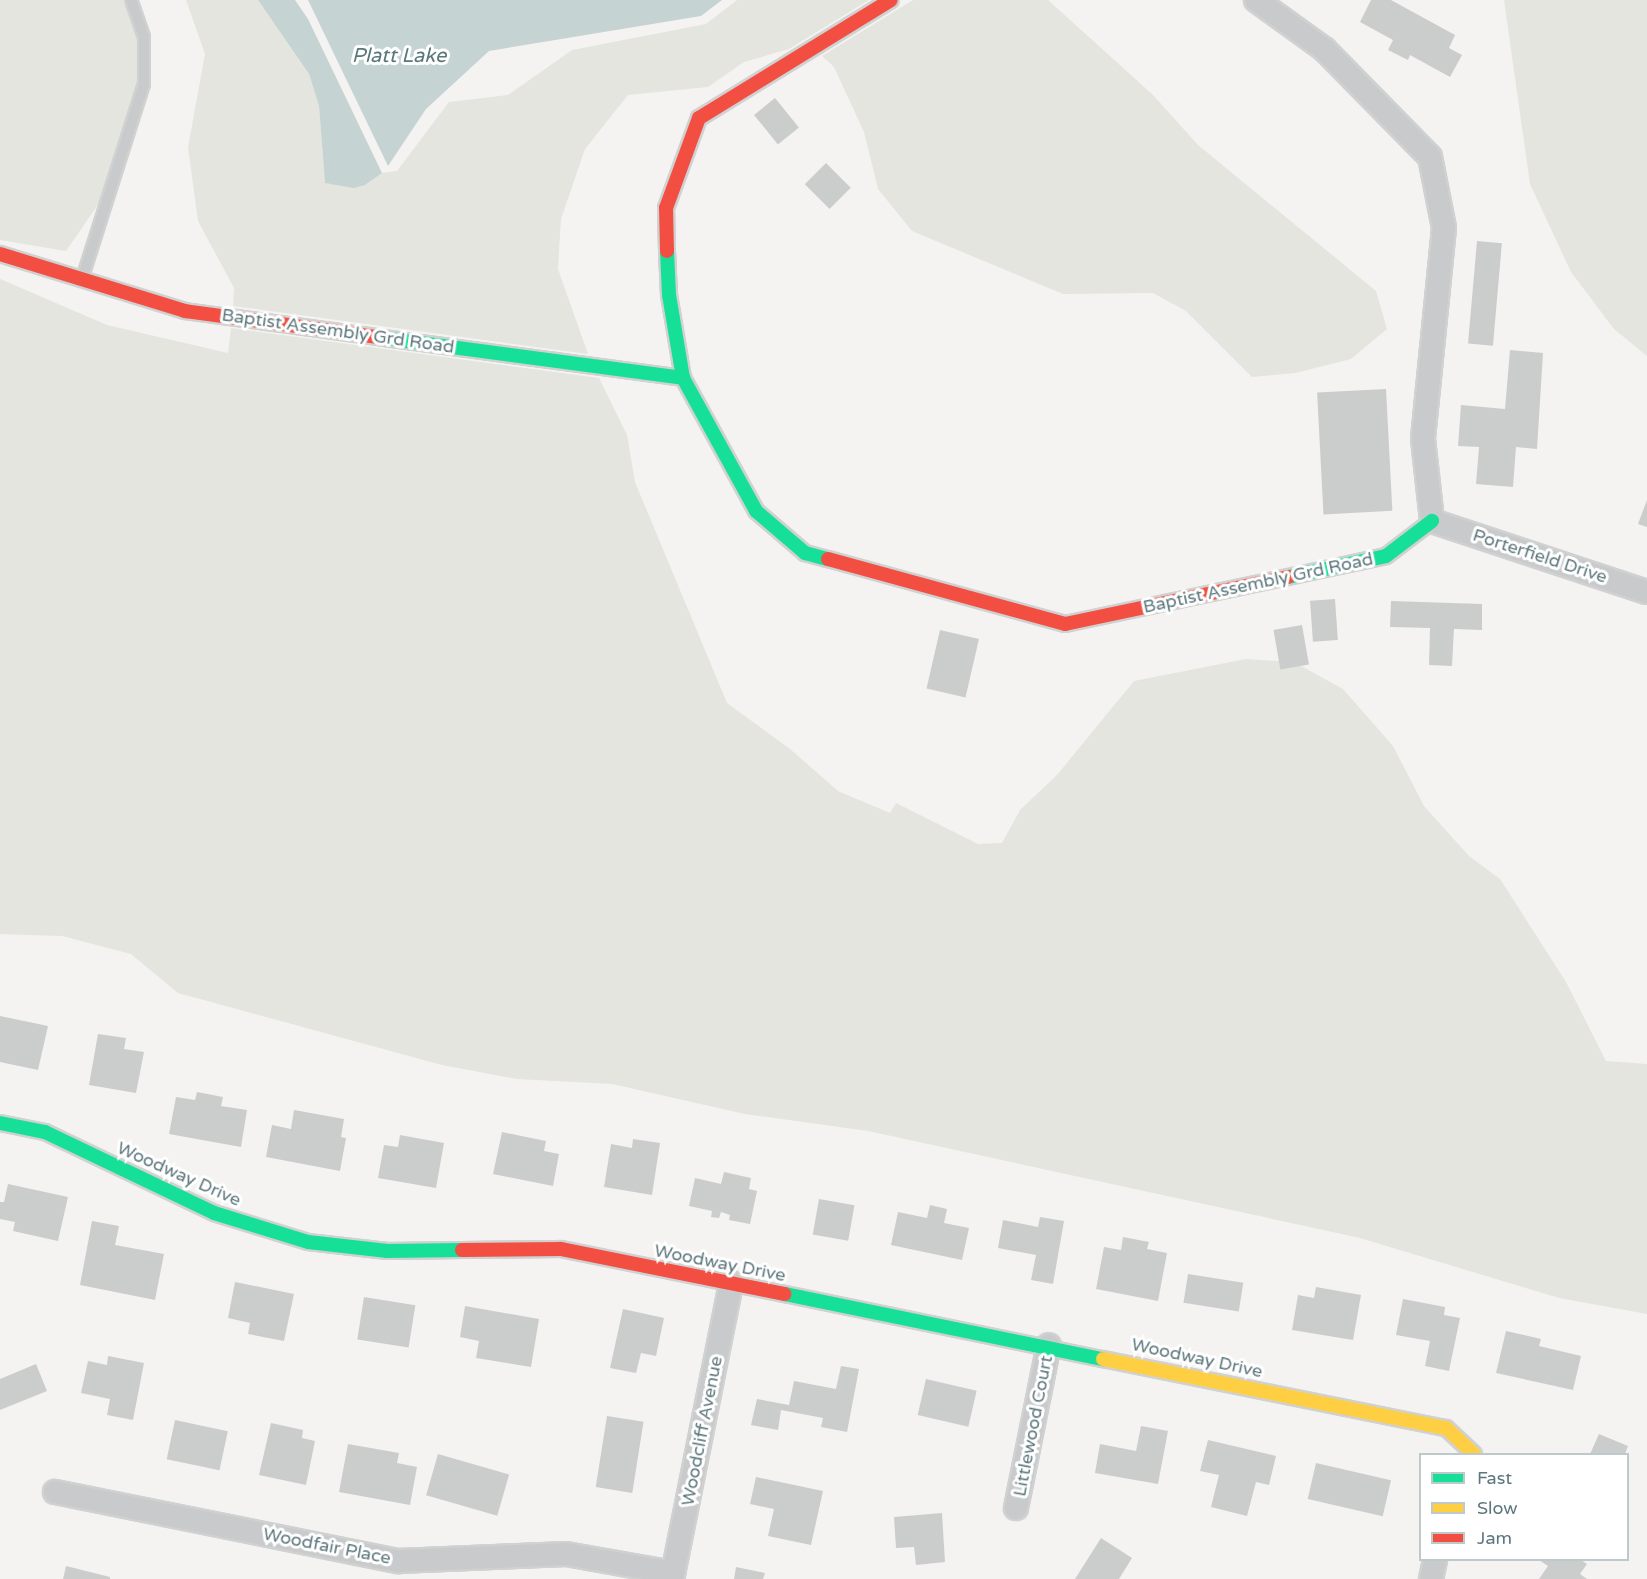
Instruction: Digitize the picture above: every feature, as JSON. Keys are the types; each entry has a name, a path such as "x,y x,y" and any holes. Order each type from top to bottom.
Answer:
{"street":[{"name":"Baptist Assembly Grd Road","path":"891,0 699,118 666,208 669,295 682,378 756,511 805,553 1065,624 1386,556 1432,521"},
{"path":"1256,0 1324,49 1430,157 1444,228 1423,439 1432,521"},
{"name":"Baptist Assembly Grd Road","path":"0,254 185,310 682,378"},
{"name":"Porterfield Drive","path":"1432,521 1647,592"},
{"name":"Woodway Drive","path":"0,1123 45,1132 214,1213 308,1242 387,1251 561,1249 1049,1345 1446,1428 1471,1453"},
{"name":"Woodcliff Avenue","path":"673,1576 731,1283"},
{"name":"Littlewood Court","path":"1016,1508 1049,1345"},
{"name":"Woodfair Place","path":"55,1492 398,1561 566,1554 673,1576"},
{"path":"1431,1579 1435,1561"}],"lane":[{"path":"82,279 144,84 144,37 131,0"}],"shaded area":[{"path":"0,0 131,0 141,31 144,79 104,196 66,251 0,240"},
{"path":"186,0 258,0 309,74 319,106 325,183 365,185 382,173 397,171 449,102 508,95 572,50 706,24 737,0 869,0 789,49 744,62 708,87 628,95 585,149 561,219 558,269 588,354 233,306 234,288 198,221 188,147 205,54"},
{"path":"913,0 1048,0 1153,95 1198,145 1376,291 1387,329 1351,359 1295,373 1252,377 1186,311 1153,293 1063,294 912,231 878,189 864,132 834,67 822,56"},
{"path":"1504,0 1647,0 1647,356 1614,329 1571,272 1530,184"},
{"path":"0,279 107,325 228,353 231,328 599,378 627,435 635,482 727,703 790,749 838,791 890,813 896,803 978,844 1002,843 1020,810 1057,775 1134,681 1246,659 1294,662 1343,689 1393,746 1424,806 1469,856 1500,879 1566,982 1606,1061 1647,1064 1647,1314 1559,1298 1360,1238 868,1131 745,1114 612,1084 517,1079 442,1065 178,993 131,954 62,936 0,934"}],"water":[{"path":"258,0 295,0 308,19 382,173 365,185 354,188 325,183 319,106 309,74"},
{"name":"Platt Lake","path":"308,0 722,0 701,16 489,51 426,109 388,166"}],"building":[{"path":"1371,0 1391,0 1455,35 1449,48 1462,55 1450,77 1410,55 1408,60 1388,50 1393,40 1360,22"},
{"path":"775,98 799,128 778,145 754,115"},
{"path":"826,163 851,188 830,209 805,184"},
{"path":"1477,241 1502,243 1493,346 1468,344"},
{"path":"1510,350 1543,353 1537,449 1516,447 1513,487 1476,484 1479,447 1458,446 1461,405 1505,409"},
{"path":"1386,389 1392,511 1323,514 1317,393"},
{"path":"1647,500 1647,527 1638,524"},
{"path":"1335,599 1338,640 1313,642 1310,601"},
{"path":"1391,601 1482,604 1482,630 1454,629 1452,666 1429,665 1430,628 1390,627"},
{"path":"1302,625 1309,664 1280,669 1273,630"},
{"path":"940,630 979,639 965,697 927,688"},
{"path":"0,1016 48,1026 38,1070 0,1062"},
{"path":"98,1034 126,1038 124,1049 144,1052 136,1093 89,1085"},
{"path":"197,1092 223,1097 221,1106 247,1110 241,1147 169,1134 176,1097 195,1100"},
{"path":"294,1110 344,1119 341,1137 346,1138 340,1171 266,1157 272,1125 291,1129"},
{"path":"502,1132 546,1141 544,1151 559,1154 553,1186 493,1174"},
{"path":"400,1135 444,1143 436,1188 378,1178 384,1145 398,1147"},
{"path":"633,1139 660,1143 652,1195 604,1187 611,1144 632,1148"},
{"path":"724,1172 751,1178 749,1189 757,1191 750,1224 729,1220 730,1215 721,1212 719,1218 711,1217 712,1211 689,1206 695,1178 721,1184"},
{"path":"8,1184 68,1197 58,1241 13,1231 15,1222 0,1219 0,1202 4,1202"},
{"path":"819,1199 854,1205 848,1241 813,1234"},
{"path":"930,1205 947,1209 944,1223 969,1228 962,1260 891,1245 898,1212 927,1218"},
{"path":"1040,1217 1064,1221 1053,1284 1031,1280 1036,1255 998,1248 1003,1220 1038,1227"},
{"path":"92,1221 119,1226 115,1245 164,1254 155,1300 80,1285"},
{"path":"1123,1237 1149,1242 1147,1249 1167,1253 1158,1301 1096,1289 1104,1247 1121,1250"},
{"path":"1188,1274 1243,1283 1239,1311 1183,1303"},
{"path":"235,1282 294,1294 284,1341 248,1334 250,1323 228,1318"},
{"path":"1316,1287 1361,1295 1353,1340 1292,1330 1298,1295 1314,1298"},
{"path":"364,1297 415,1305 409,1348 357,1339"},
{"path":"1403,1299 1445,1307 1444,1315 1460,1318 1449,1371 1425,1366 1430,1341 1396,1335"},
{"path":"465,1306 539,1319 531,1367 476,1358 479,1341 460,1337"},
{"path":"623,1309 664,1318 656,1356 641,1353 636,1373 610,1368"},
{"path":"1506,1331 1541,1339 1539,1346 1581,1356 1573,1390 1496,1373"},
{"path":"108,1356 144,1363 133,1420 107,1415 110,1399 81,1393 88,1361 107,1365"},
{"path":"36,1364 47,1391 0,1410 0,1379"},
{"path":"841,1366 859,1369 847,1432 821,1427 823,1418 781,1410 778,1430 751,1425 757,1399 789,1405 794,1381 836,1389"},
{"path":"926,1379 977,1391 968,1427 918,1415"},
{"path":"607,1416 644,1422 632,1493 596,1487"},
{"path":"175,1420 228,1431 220,1470 167,1459"},
{"path":"271,1423 303,1430 302,1438 315,1441 306,1485 259,1475"},
{"path":"1141,1426 1168,1431 1158,1484 1095,1473 1100,1444 1136,1451"},
{"path":"1599,1434 1628,1446 1625,1453 1590,1453"},
{"path":"1208,1440 1276,1456 1269,1485 1256,1482 1247,1516 1211,1507 1219,1475 1200,1471"},
{"path":"348,1444 399,1453 397,1463 417,1467 410,1505 339,1492"},
{"path":"438,1454 509,1474 497,1516 426,1495"},
{"path":"1316,1463 1391,1480 1383,1516 1308,1499"},
{"path":"756,1477 823,1491 811,1545 768,1536 774,1509 750,1504"},
{"path":"942,1513 945,1562 916,1565 914,1547 896,1548 894,1517"},
{"path":"1101,1538 1132,1558 1119,1579 1075,1579"},
{"path":"1540,1561 1582,1561 1587,1564 1580,1574 1587,1579 1539,1579 1548,1566"},
{"path":"66,1566 110,1577 110,1579 63,1579"},
{"path":"736,1567 765,1573 763,1579 734,1579"}],"traffic: fast":[{"path":"667,251 669,295 683,378 756,511 805,553 828,559"},
{"path":"384,338 683,378"},
{"path":"1288,577 1386,556 1432,521"},
{"path":"0,1123 45,1132 214,1213 308,1242 387,1251 462,1250"},
{"path":"785,1294 1103,1359"}],"traffic: slow":[{"path":"1103,1359 1446,1428 1473,1453"}],"traffic: jam":[{"path":"667,251 666,208 699,118 891,0"},
{"path":"0,254 185,311 384,338"},
{"path":"828,559 1065,624 1288,577"},
{"path":"462,1250 561,1249 785,1294"}]}
